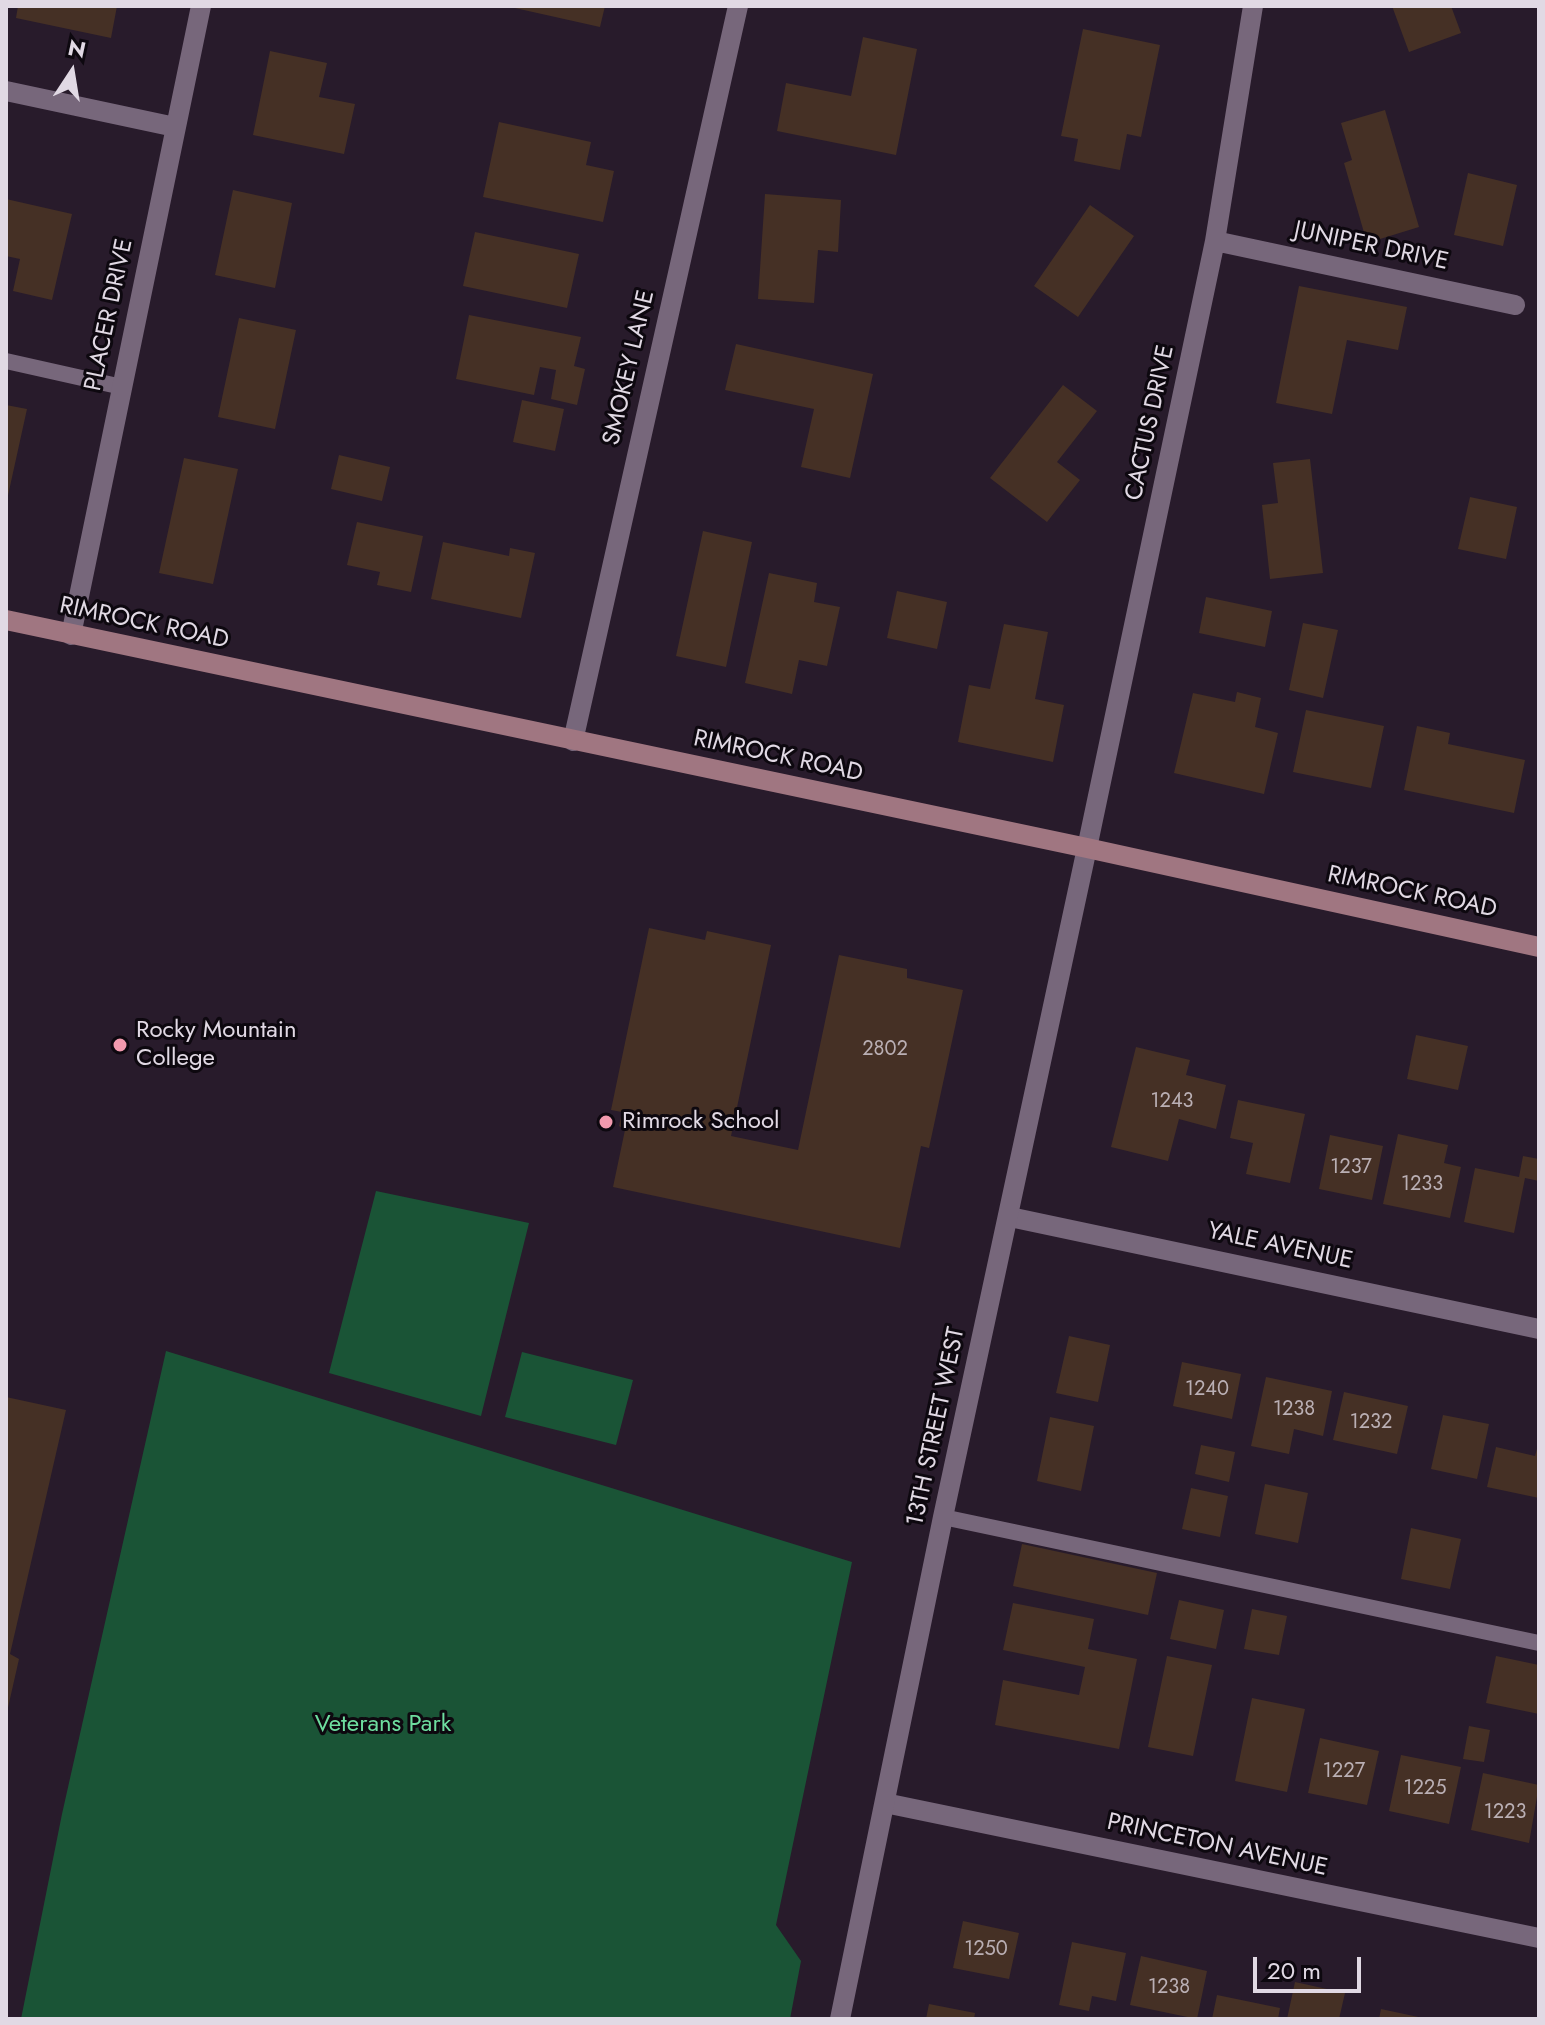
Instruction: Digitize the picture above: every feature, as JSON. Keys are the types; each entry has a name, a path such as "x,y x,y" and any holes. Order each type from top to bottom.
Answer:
{"main road":[{"name":"RIMROCK ROAD","path":"6,620 1087,848 1539,947"}],"street":[{"name":"PLACER DRIVE","path":"71,635 201,6"},
{"name":"SMOKEY LANE","path":"573,741 738,6"},
{"name":"CACTUS DRIVE","path":"1087,848 1215,241 1253,6"},
{"path":"6,91 175,127"},
{"name":"JUNIPER DRIVE","path":"1215,241 1515,305"},
{"name":"13TH STREET WEST","path":"840,2019 943,1517 1087,848"},
{"name":"YALE AVENUE","path":"1010,1217 1539,1329"},
{"name":"PRINCETON AVENUE","path":"885,1803 1539,1938"}],"lane":[{"path":"6,361 122,387"},
{"path":"943,1517 1539,1643"}],"green space":[{"path":"376,1191 529,1223 481,1416 329,1373"},
{"name":"Veterans Park","path":"166,1351 852,1562 776,1925 801,1961 790,2019 21,2019 62,1814"},
{"path":"522,1352 633,1380 616,1445 505,1417"}],"building":[{"path":"18,6 117,6 111,38 16,18"},
{"path":"506,6 605,6 600,27"},
{"path":"1392,6 1451,6 1461,33 1409,52"},
{"path":"1083,29 1160,45 1141,137 1127,134 1120,170 1074,161 1078,139 1061,136"},
{"path":"863,37 917,49 896,155 777,131 786,83 851,96"},
{"path":"270,51 327,63 319,97 355,104 344,154 253,135"},
{"path":"1385,110 1419,227 1367,243 1344,163 1352,160 1341,123"},
{"path":"499,122 591,142 586,165 614,171 603,222 483,197"},
{"path":"1468,173 1517,185 1503,246 1454,235"},
{"path":"233,190 292,203 275,288 215,275"},
{"path":"765,194 841,200 838,252 818,250 814,303 758,299"},
{"path":"6,199 72,214 52,300 13,291 20,259 6,256"},
{"path":"1090,205 1134,236 1078,317 1034,286"},
{"path":"475,232 579,254 567,308 463,286"},
{"path":"1299,286 1407,307 1398,350 1347,340 1332,414 1276,403"},
{"path":"469,315 581,337 574,366 585,369 577,405 551,399 556,370 540,367 534,395 456,379"},
{"path":"239,318 296,330 275,429 218,417"},
{"path":"736,344 873,374 850,478 801,467 814,409 725,390"},
{"path":"1063,385 1097,411 1057,462 1080,480 1047,522 990,478"},
{"path":"522,400 564,409 555,451 513,442"},
{"path":"6,405 27,409 7,500 6,500"},
{"path":"339,455 390,467 382,501 331,489"},
{"path":"184,458 238,469 213,584 159,573"},
{"path":"1310,459 1323,573 1270,579 1262,505 1278,503 1273,463"},
{"path":"1470,497 1517,507 1506,559 1458,549"},
{"path":"357,522 423,536 411,592 377,585 380,572 347,565"},
{"path":"703,531 752,542 726,667 676,656"},
{"path":"443,542 509,556 510,548 535,553 521,618 431,599"},
{"path":"769,573 817,583 814,602 840,607 827,666 799,660 792,694 745,683"},
{"path":"897,591 947,602 937,649 887,638"},
{"path":"1206,597 1272,611 1265,647 1199,633"},
{"path":"1303,623 1338,630 1323,698 1289,690"},
{"path":"1004,624 1048,632 1035,699 1064,705 1053,762 958,742 969,685 990,689"},
{"path":"1237,692 1261,698 1255,727 1278,733 1264,794 1174,773 1193,693 1235,702"},
{"path":"1306,710 1384,726 1371,788 1293,772"},
{"path":"1417,726 1450,733 1448,744 1525,760 1514,813 1404,790"},
{"path":"649,928 705,940 707,931 771,945 731,1136 798,1150 839,955 907,969 907,978 963,990 929,1148 921,1146 900,1248 613,1187 625,1130 619,1126 622,1112 611,1110"},
{"path":"1416,1035 1468,1046 1458,1090 1407,1079"},
{"path":"1136,1047 1190,1060 1186,1075 1226,1085 1216,1129 1179,1119 1168,1161 1111,1147"},
{"path":"1238,1100 1305,1114 1290,1183 1246,1174 1253,1143 1230,1138"},
{"path":"1398,1134 1448,1145 1444,1163 1461,1167 1450,1218 1383,1204"},
{"path":"1330,1135 1383,1146 1372,1200 1319,1189"},
{"path":"1523,1156 1539,1159 1539,1181 1525,1178 1514,1233 1464,1222 1475,1168 1519,1177"},
{"path":"1069,1336 1110,1345 1098,1402 1056,1393"},
{"path":"1182,1362 1241,1374 1232,1419 1173,1406"},
{"path":"1266,1377 1332,1391 1323,1436 1294,1429 1289,1454 1251,1446"},
{"path":"1344,1392 1408,1406 1397,1454 1333,1440"},
{"path":"6,1397 66,1410 10,1654 19,1659 7,1712"},
{"path":"1443,1415 1489,1424 1477,1479 1431,1469"},
{"path":"1050,1417 1094,1426 1081,1491 1037,1481"},
{"path":"1201,1445 1235,1452 1229,1482 1195,1474"},
{"path":"1538,1445 1539,1498 1487,1487 1496,1447 1535,1456"},
{"path":"1265,1484 1308,1493 1298,1543 1255,1534"},
{"path":"1191,1488 1228,1496 1220,1537 1182,1529"},
{"path":"1411,1528 1461,1539 1450,1589 1401,1579"},
{"path":"1022,1544 1157,1573 1148,1615 1013,1586"},
{"path":"1179,1600 1224,1610 1216,1649 1170,1639"},
{"path":"1013,1603 1094,1619 1088,1649 1137,1659 1119,1749 995,1725 1003,1680 1079,1695 1085,1667 1003,1650"},
{"path":"1252,1609 1287,1616 1279,1655 1244,1649"},
{"path":"1167,1656 1212,1665 1193,1756 1148,1747"},
{"path":"1496,1656 1539,1665 1539,1714 1486,1703"},
{"path":"1252,1698 1305,1709 1287,1792 1235,1781"},
{"path":"1469,1726 1490,1730 1484,1762 1463,1759"},
{"path":"1320,1738 1379,1751 1367,1805 1308,1793"},
{"path":"1401,1755 1461,1767 1449,1824 1389,1811"},
{"path":"1483,1773 1539,1785 1529,1843 1471,1830"},
{"path":"963,1921 1019,1933 1009,1979 953,1968"},
{"path":"1072,1942 1126,1953 1116,2001 1092,1996 1089,2011 1059,2005"},
{"path":"1141,1956 1207,1971 1197,2019 1130,2005"},
{"path":"1295,1982 1345,1993 1339,2019 1287,2019"},
{"path":"1217,1995 1280,2008 1278,2019 1212,2019"},
{"path":"929,2004 975,2013 974,2019 926,2019"},
{"path":"1381,2009 1423,2018 1423,2019 1379,2019"}],"place":[{"name":"Rocky Mountain College","path":"120,1045"},
{"name":"Rimrock School","path":"606,1122"}]}
